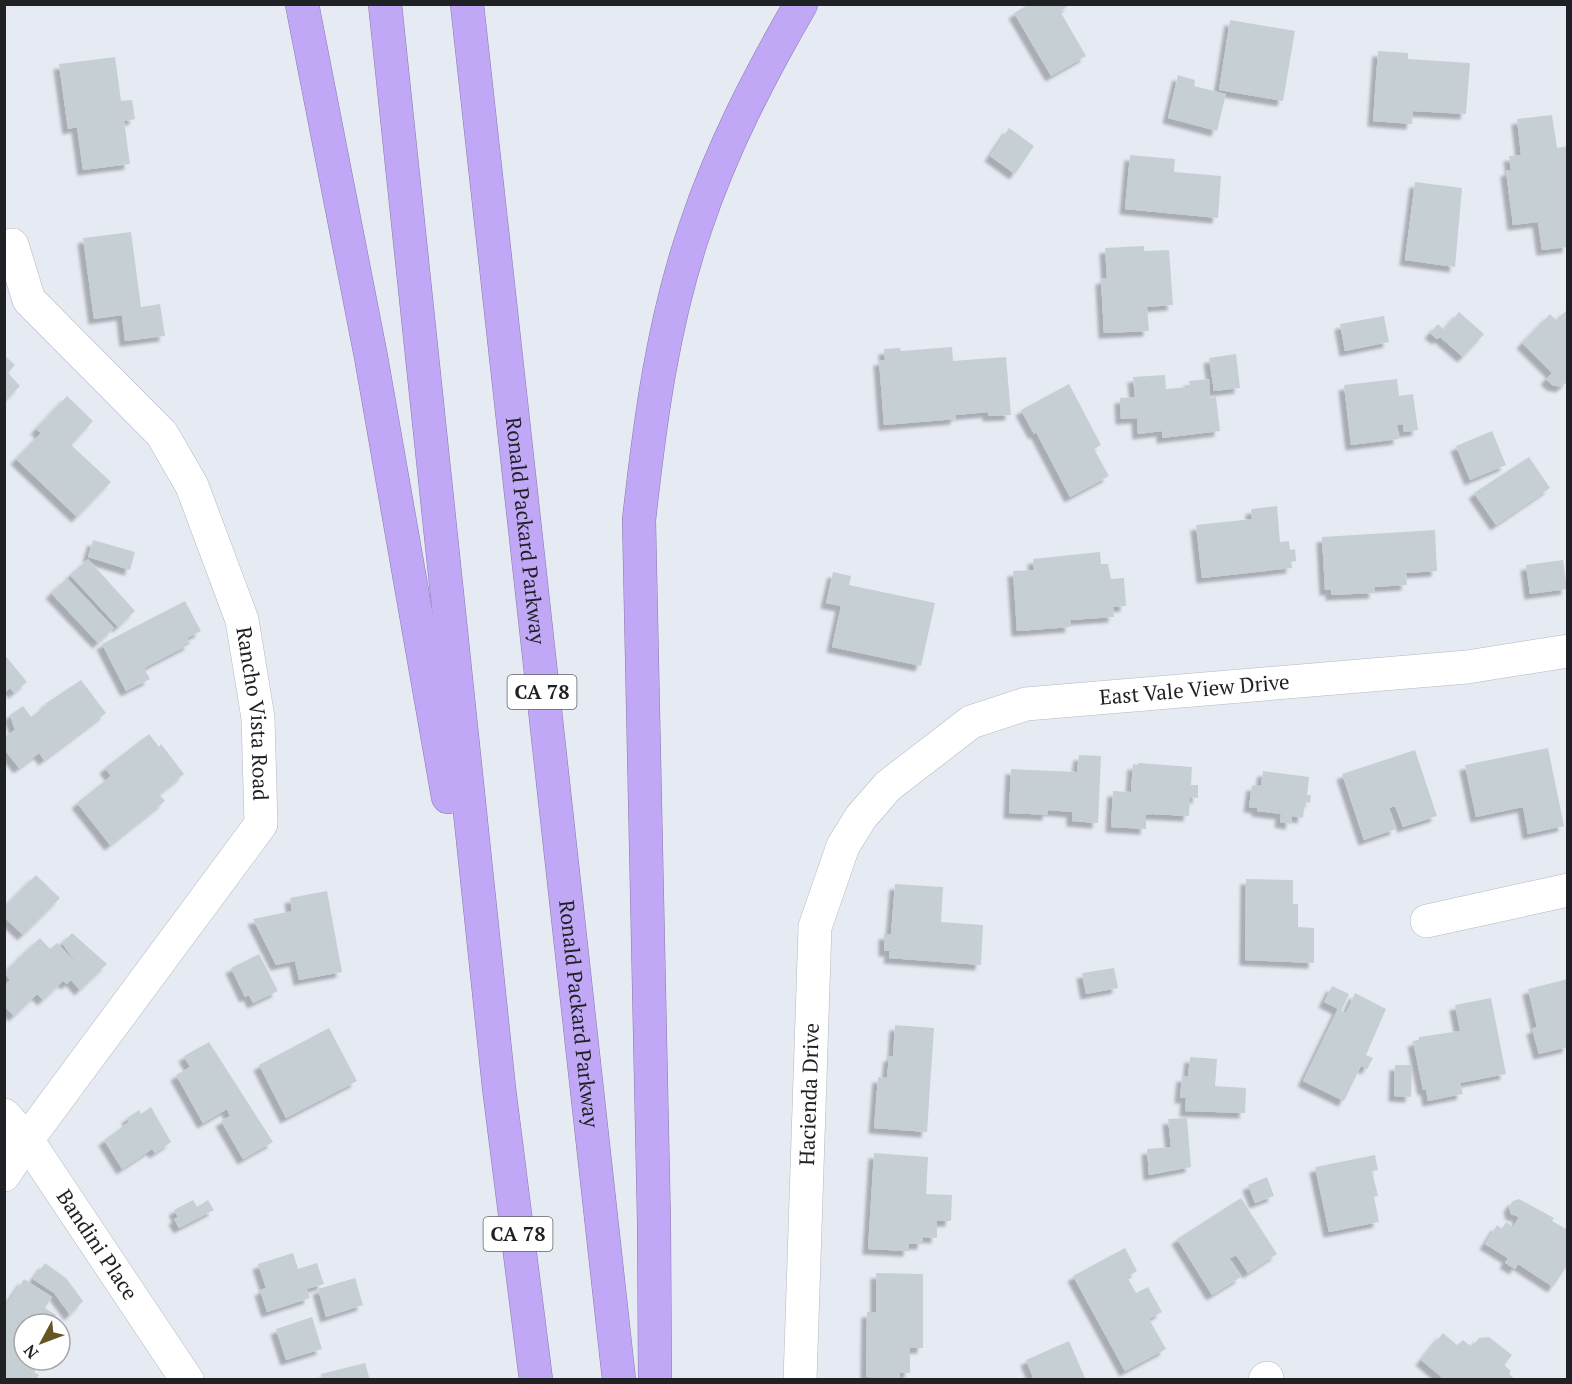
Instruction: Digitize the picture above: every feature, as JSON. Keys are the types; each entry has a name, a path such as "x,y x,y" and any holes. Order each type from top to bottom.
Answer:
{"highway":[{"path":"302,4 371,357 499,1089"},
{"name":"CA 78","path":"385,4 499,1089 536,1380"},
{"name":"Ronald Packard Parkway","path":"467,4 619,1380"},
{"path":"655,1380 640,509 652,407 675,302 696,227 724,154 766,66 801,4"}],"street":[{"name":"Rancho Vista Road","path":"4,1175 27,1140 261,824 258,718 242,620 192,486 162,434 29,300 12,245"},
{"name":"East Vale View Drive","path":"861,817 888,786 971,722 1026,704 1467,667 1568,651"},
{"name":"Hacienda Drive","path":"800,1380 815,927 843,846 861,817"},
{"path":"1427,921 1568,890"},
{"name":"Bandini Place","path":"4,1115 27,1140 187,1380"}],"building":[{"path":"1029,4 1071,4 1060,11 1086,56 1051,76 1014,13"},
{"path":"1230,20 1295,31 1283,101 1219,90"},
{"path":"1378,51 1408,53 1408,59 1470,63 1466,114 1413,111 1412,124 1373,121"},
{"path":"115,57 121,101 132,100 135,119 124,121 130,164 83,170 77,127 68,129 59,64"},
{"path":"1178,75 1195,80 1194,86 1226,94 1217,131 1168,118"},
{"path":"1552,115 1557,148 1568,146 1568,247 1542,250 1538,222 1513,225 1506,171 1511,170 1509,156 1521,155 1517,119"},
{"path":"1009,128 1034,146 1015,174 990,156"},
{"path":"1130,155 1175,159 1174,172 1221,176 1218,218 1125,209"},
{"path":"1415,182 1462,188 1455,267 1405,260"},
{"path":"131,232 141,307 160,304 165,336 125,341 122,315 94,319 83,238"},
{"path":"1144,246 1144,251 1169,250 1173,305 1147,307 1149,331 1104,333 1101,279 1107,278 1105,248"},
{"path":"1568,309 1568,381 1561,387 1552,385 1546,379 1552,373 1522,343 1550,314 1556,320"},
{"path":"1459,312 1484,334 1463,357 1440,337 1437,339 1430,333 1438,324 1444,330"},
{"path":"1384,316 1389,342 1345,351 1340,324"},
{"path":"952,347 953,361 1006,357 1011,415 988,416 988,412 956,415 956,419 884,425 879,360 885,360 884,349 900,348 901,351"},
{"path":"1236,354 1240,388 1214,391 1209,358"},
{"path":"4,355 15,365 8,373 20,386 4,402"},
{"path":"1165,375 1166,389 1190,387 1189,381 1209,379 1210,398 1216,397 1220,431 1162,438 1162,431 1138,434 1137,418 1121,419 1120,398 1135,397 1133,377"},
{"path":"1397,379 1399,396 1413,394 1418,430 1404,432 1403,424 1397,425 1399,439 1351,445 1344,385"},
{"path":"1069,384 1101,445 1094,449 1109,476 1070,497 1036,432 1034,434 1021,410"},
{"path":"67,396 93,421 71,445 111,482 77,517 16,459 41,433 36,429"},
{"path":"1492,431 1506,465 1470,480 1456,446"},
{"path":"1529,457 1550,488 1496,525 1474,493"},
{"path":"1277,506 1280,542 1289,541 1290,550 1295,549 1296,561 1291,562 1292,568 1202,578 1196,525 1252,519 1251,509"},
{"path":"1435,530 1437,571 1406,573 1407,585 1374,587 1375,593 1331,595 1331,590 1325,590 1322,537"},
{"path":"93,540 135,552 130,570 88,557"},
{"path":"1100,552 1101,564 1108,564 1111,579 1124,578 1126,606 1113,607 1114,617 1070,620 1071,627 1017,631 1013,571 1034,570 1033,559"},
{"path":"88,559 135,611 118,627 70,575"},
{"path":"1563,560 1567,589 1530,594 1526,565"},
{"path":"833,572 851,576 849,585 935,603 921,666 832,647 841,606 826,603"},
{"path":"67,578 114,628 98,643 51,593"},
{"path":"185,601 201,631 187,638 190,644 144,668 150,679 126,691 102,644"},
{"path":"4,654 27,682 14,693 10,688 4,693"},
{"path":"81,680 106,713 44,760 39,753 19,768 4,749 4,737 15,730 10,715 23,706 31,717 47,705 45,704"},
{"path":"149,734 159,747 161,744 184,774 159,794 165,801 110,845 77,803 111,776 105,768"},
{"path":"1548,748 1564,826 1528,834 1523,807 1476,817 1465,765"},
{"path":"1415,750 1437,816 1403,827 1395,806 1389,808 1396,829 1364,840 1342,774"},
{"path":"1079,755 1101,756 1098,823 1072,821 1072,812 1048,810 1048,815 1009,813 1011,769 1077,772"},
{"path":"1138,763 1192,767 1191,785 1198,785 1198,798 1190,797 1189,816 1152,814 1146,815 1146,829 1111,827 1113,791 1131,792 1133,764 1138,765"},
{"path":"1263,771 1309,777 1307,795 1311,795 1310,803 1305,802 1303,818 1292,816 1291,824 1280,822 1281,814 1257,811 1257,808 1249,807 1252,785 1261,786"},
{"path":"36,875 60,898 23,935 4,917 4,907"},
{"path":"1246,879 1293,880 1293,904 1298,904 1298,927 1314,928 1314,963 1245,960"},
{"path":"895,884 943,887 941,922 983,925 981,965 889,958 890,951 884,951 884,934 891,934"},
{"path":"327,891 342,972 299,980 295,961 276,965 253,919 292,911 290,898"},
{"path":"72,933 107,964 80,990 71,980 67,984 63,981 43,1000 37,994 14,1016 4,1006 4,986 10,980 4,972 40,938 50,949 57,943 77,964 62,943"},
{"path":"259,954 278,991 253,1003 249,995 245,997 231,968"},
{"path":"1114,968 1118,988 1086,994 1082,973"},
{"path":"1568,979 1568,1047 1539,1054 1532,1029 1537,1027 1528,989"},
{"path":"1332,986 1349,994 1341,1011 1346,1013 1355,993 1386,1009 1366,1055 1373,1058 1367,1069 1361,1066 1344,1101 1303,1081 1338,1009 1324,1002"},
{"path":"1491,998 1506,1074 1460,1083 1463,1094 1428,1101 1426,1089 1423,1090 1413,1041 1419,1040 1419,1037 1460,1031 1455,1005"},
{"path":"895,1025 934,1028 927,1132 874,1128 878,1077 887,1078 889,1056 893,1056"},
{"path":"329,1028 357,1081 286,1118 259,1065"},
{"path":"209,1042 273,1142 243,1159 221,1121 230,1116 227,1109 203,1123 176,1075 190,1067 184,1056"},
{"path":"1190,1057 1217,1059 1215,1086 1246,1088 1245,1113 1185,1111 1186,1098 1180,1098 1182,1076 1188,1077"},
{"path":"1395,1065 1412,1065 1411,1097 1394,1096"},
{"path":"151,1107 171,1142 155,1153 152,1149 122,1169 104,1140 129,1122 127,1118 139,1110 141,1114"},
{"path":"1187,1118 1191,1167 1149,1175 1147,1149 1171,1147 1168,1119"},
{"path":"874,1153 928,1157 926,1194 952,1195 951,1221 937,1221 937,1238 923,1237 923,1244 909,1244 909,1251 868,1249"},
{"path":"1375,1155 1378,1170 1372,1171 1378,1196 1374,1197 1379,1222 1329,1232 1315,1167"},
{"path":"1267,1177 1274,1196 1255,1203 1248,1185"},
{"path":"1241,1198 1277,1254 1248,1273 1236,1255 1229,1259 1241,1277 1212,1295 1177,1239"},
{"path":"1519,1199 1554,1218 1552,1221 1568,1230 1568,1264 1553,1287 1518,1264 1515,1269 1505,1263 1508,1258 1485,1244 1497,1225 1502,1229 1506,1222 1513,1227 1519,1217 1511,1214 1509,1207 1513,1201"},
{"path":"193,1200 197,1207 208,1200 214,1210 179,1228 174,1219 178,1217 174,1210"},
{"path":"1125,1248 1137,1271 1127,1277 1136,1293 1148,1287 1162,1312 1149,1319 1166,1349 1125,1371 1073,1276"},
{"path":"293,1253 298,1269 317,1263 324,1284 307,1289 310,1298 267,1312 260,1290 266,1288 258,1264"},
{"path":"45,1263 66,1278 83,1301 72,1313 68,1312 54,1293 33,1279"},
{"path":"876,1273 923,1274 923,1348 910,1348 910,1373 900,1373 900,1378 866,1377 867,1312 876,1312"},
{"path":"355,1278 363,1305 326,1317 318,1289"},
{"path":"24,1279 52,1297 45,1308 51,1312 12,1312 12,1372 34,1372 39,1375 36,1380 4,1380 4,1308"},
{"path":"312,1317 322,1349 286,1360 276,1329"},
{"path":"1443,1333 1457,1345 1463,1340 1472,1347 1479,1338 1489,1337 1512,1355 1504,1365 1511,1371 1509,1374 1513,1377 1511,1380 1445,1380 1421,1360"},
{"path":"1069,1341 1086,1380 1034,1380 1026,1360"},
{"path":"365,1363 370,1380 322,1380 321,1374"}]}
